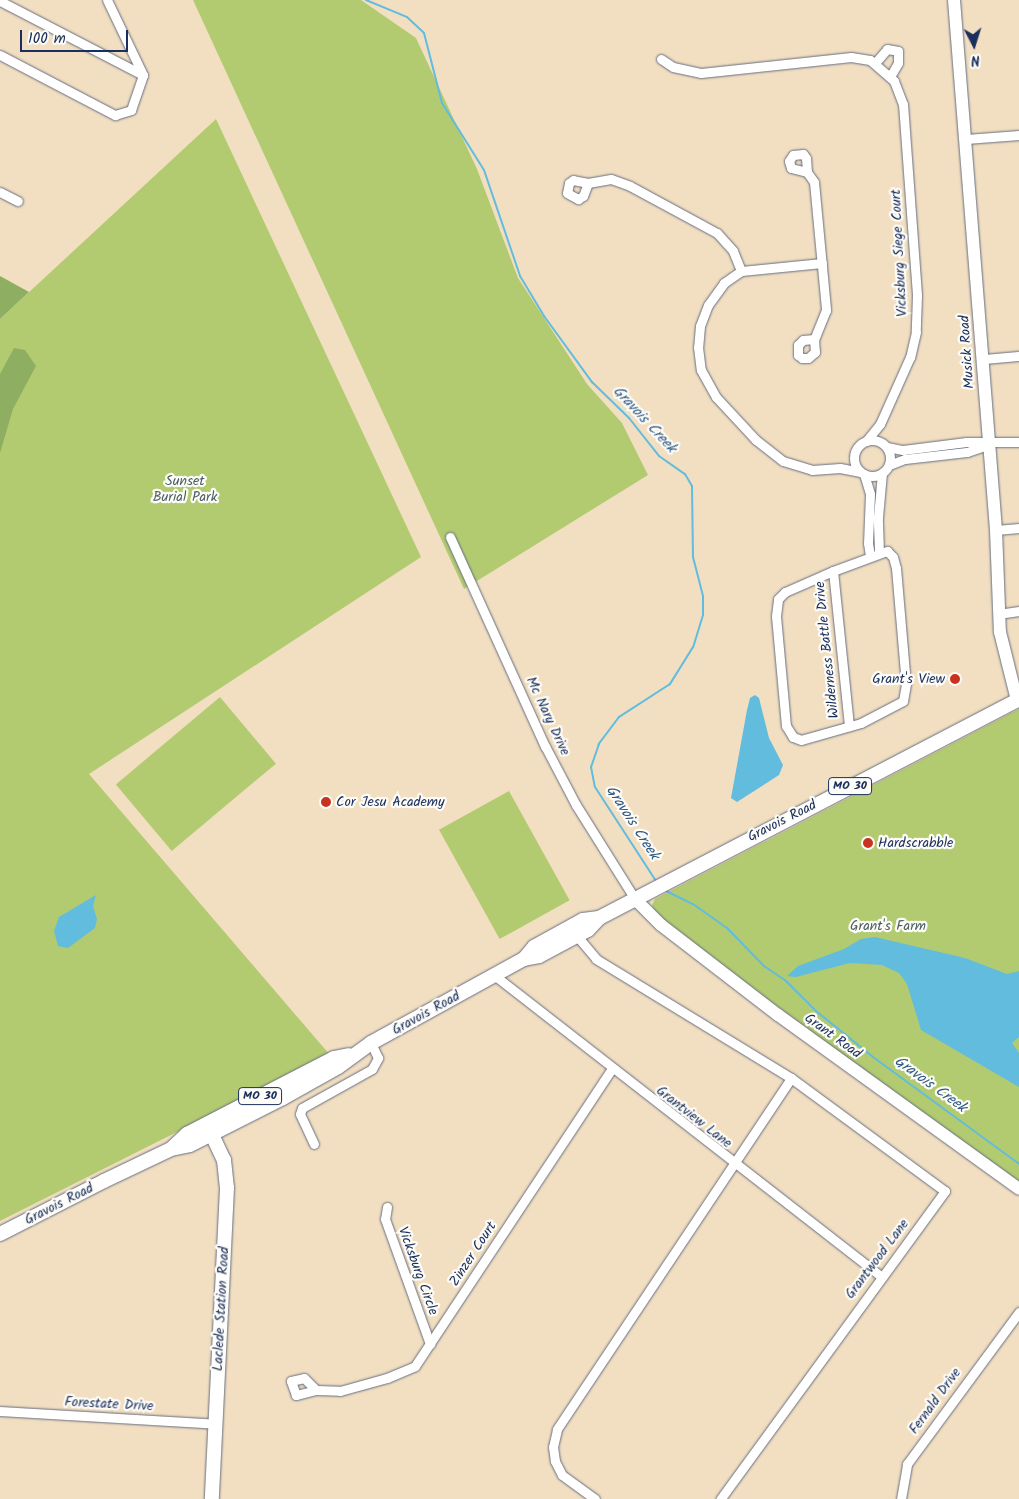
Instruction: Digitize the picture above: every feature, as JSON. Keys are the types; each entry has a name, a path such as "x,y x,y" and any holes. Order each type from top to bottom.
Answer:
{"main road":[{"name":"Gravois Road","path":"524,959 534,947 583,920 599,918 1018,699"},
{"name":"Gravois Road","path":"0,1234 172,1149 187,1134 230,1125 323,1076 354,1053 524,959 539,956 588,930 599,918"},
{"name":"Gravois Road","path":"210,1129 334,1058 354,1053"},
{"path":"222,1154 230,1125"},
{"name":"Laclede Station Road","path":"210,1129 222,1154 227,1188 212,1499"}],"street":[{"path":"0,55 115,115 131,110 143,75 107,0"},
{"name":"Musick Road","path":"954,0 996,530 998,614 1003,651 1018,699"},
{"path":"0,1 143,75"},
{"path":"875,63 887,49 898,51 898,63 890,77"},
{"name":"Vicksburg Siege Court","path":"661,59 672,67 701,73 851,56 875,63 890,77 903,104 917,295 916,332 910,357 880,424 866,441"},
{"path":"966,139 1019,135"},
{"path":"807,172 814,182 817,201 826,310 814,340"},
{"path":"588,183 612,179 716,233 733,251 741,271"},
{"path":"0,192 18,201"},
{"path":"822,263 741,271 724,283 708,305 699,340 701,370 716,397 756,440 782,461 812,470 840,468 862,473 882,473"},
{"path":"983,359 1019,356"},
{"path":"880,424 889,465"},
{"path":"840,468 866,441 903,450 966,442 989,445"},
{"path":"875,554 882,473 889,465 904,459 967,452 989,445 1019,442"},
{"path":"854,455 870,494 868,543 875,554"},
{"path":"996,530 1019,528"},
{"name":"Mc Nary Drive","path":"450,536 545,746 576,805 636,899"},
{"path":"887,551 893,557 896,568 905,696 903,702 877,717 801,740 788,734 786,726 776,616 778,599 785,592 875,554 887,551"},
{"name":"Wilderness Battle Drive","path":"833,571 849,726"},
{"path":"998,614 1019,612"},
{"name":"Grant Road","path":"636,899 661,925 778,1015 1019,1189"},
{"name":"Grantwood Lane","path":"577,936 596,959 791,1078 945,1191 880,1276 720,1499"},
{"name":"Grantview Lane","path":"494,976 611,1070 880,1276"},
{"path":"314,1144 300,1114 302,1108 372,1069 378,1058 371,1044"},
{"name":"Zinzer Court","path":"316,1390 340,1391 387,1378 415,1366 611,1070"},
{"path":"595,1499 562,1475 555,1461 553,1439 732,1164 791,1078"},
{"name":"Vicksburg Circle","path":"387,1207 385,1219 430,1344"},
{"name":"Fernald Drive","path":"901,1499 907,1464 1001,1334 1014,1330 1011,1321 1019,1312"},
{"name":"Forestate Drive","path":"0,1411 216,1424"}],"green space":[{"path":"193,0 361,0 416,38 477,169 518,278 587,384 622,423 648,475 464,589"},
{"name":"Sunset Burial Park","path":"216,119 421,557 89,774 330,1055 0,1221 0,319"},
{"path":"0,276 29,292 0,319"},
{"path":"14,348 25,350 36,366 13,409 0,453 0,374"},
{"path":"220,697 276,764 172,851 116,784"},
{"name":"Grant's Farm","path":"1019,709 1019,1185 709,956 656,914 652,905 655,899"},
{"path":"509,791 570,900 500,939 439,830"}],"water":[{"path":"755,695 759,698 769,738 783,765 779,775 737,802 731,798 747,710 750,698"},
{"path":"96,895 93,906 97,919 95,928 68,948 58,946 54,931 59,917"},
{"path":"875,937 965,958 1007,974 1019,971 1019,1037 1012,1043 1019,1053 1019,1087 921,1030 907,984 899,973 882,965 850,963 796,977 787,976 798,966 844,949 861,939"}],"waterway":[{"name":"Gravois Creek","path":"366,0 407,17 424,33 442,103 484,170 520,276 544,316 592,382 629,418 659,456 685,474 692,486 693,557 703,596 703,615 693,647 670,684 619,717 599,744 591,767 595,787 656,881"},
{"name":"Gravois Creek","path":"664,890 693,904 727,928 764,966 785,980 816,1011 873,1057 1019,1164"}],"place":[{"name":"Grant's View","path":"955,679"},
{"name":"Cor Jesu Academy","path":"326,802"},
{"name":"Hardscrabble","path":"868,843"}]}
